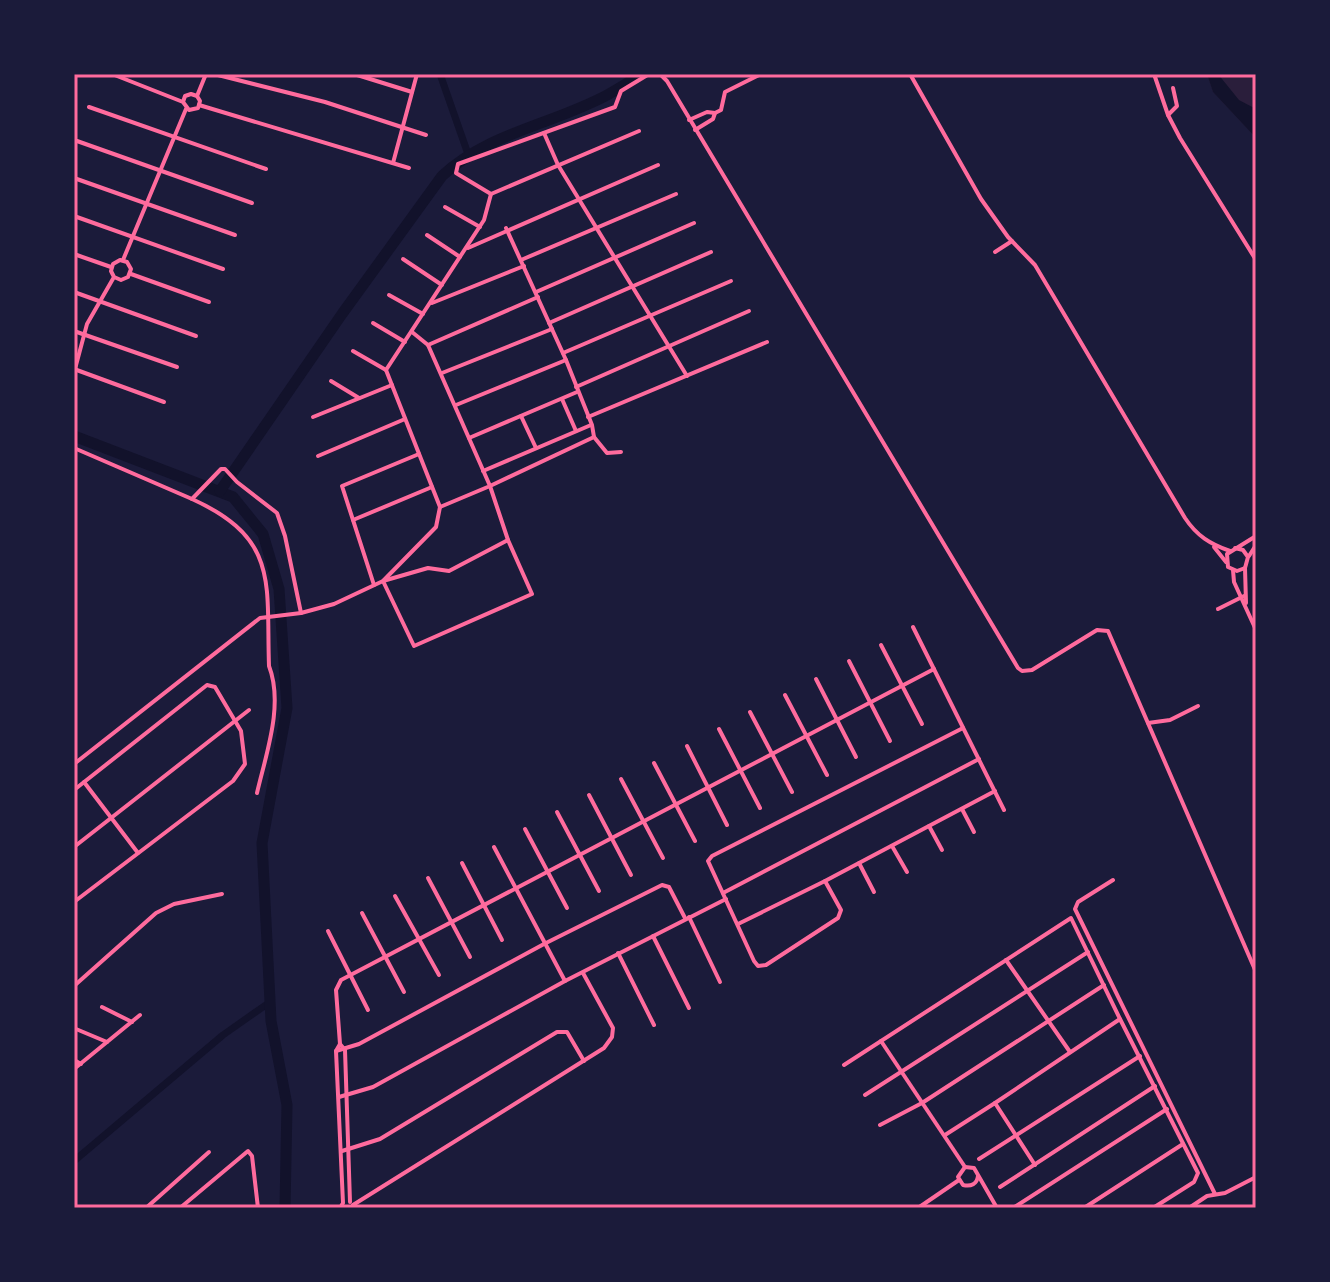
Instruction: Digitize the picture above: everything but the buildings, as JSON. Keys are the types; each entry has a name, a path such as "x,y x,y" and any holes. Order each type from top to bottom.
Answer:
{"street":[{"path":"112,74 183,102 186,109 123,260"},
{"path":"199,105 197,96 206,74"},
{"path":"214,74 283,90 426,135"},
{"path":"354,74 412,92"},
{"path":"393,163 417,74"},
{"path":"491,194 456,173 458,164 615,107 621,91 649,74"},
{"path":"660,74 1014,663 1022,671 1032,670 1097,630 1104,629 1109,634 1256,972"},
{"path":"689,120 721,110 725,92 761,74"},
{"path":"910,74 981,199 1012,241 1035,265 1185,518 1233,570 1234,582 1244,596"},
{"path":"1154,74 1168,115 1256,260"},
{"path":"1168,115 1177,106 1173,88"},
{"path":"183,102 188,94 197,96"},
{"path":"186,109 192,111 199,105"},
{"path":"199,105 409,168"},
{"path":"89,107 266,169"},
{"path":"695,130 713,119 715,113"},
{"path":"386,370 480,227 491,194 639,131"},
{"path":"544,133 558,165 687,376"},
{"path":"77,141 252,203"},
{"path":"466,248 658,165"},
{"path":"74,178 235,235"},
{"path":"521,260 676,194"},
{"path":"445,207 480,227"},
{"path":"74,216 223,269"},
{"path":"428,345 694,223"},
{"path":"507,229 566,360 594,437 607,453 621,452"},
{"path":"427,235 460,257"},
{"path":"995,252 1012,241"},
{"path":"549,323 711,252"},
{"path":"74,254 111,267"},
{"path":"403,259 442,285"},
{"path":"111,267 123,260 130,265 131,274"},
{"path":"430,303 524,266"},
{"path":"111,267 114,277 83,334 74,369 164,402"},
{"path":"114,277 125,279 131,274"},
{"path":"131,274 209,302"},
{"path":"563,353 731,281"},
{"path":"74,292 196,336"},
{"path":"389,295 423,314"},
{"path":"469,438 562,399 749,311"},
{"path":"373,323 405,342"},
{"path":"442,373 552,329"},
{"path":"74,331 177,367"},
{"path":"383,581 414,646 532,594 442,373 428,345 412,332"},
{"path":"588,417 767,342"},
{"path":"353,351 386,370 440,507 436,527 383,581"},
{"path":"456,405 566,360"},
{"path":"331,381 359,398"},
{"path":"313,417 392,385"},
{"path":"562,399 576,431"},
{"path":"521,416 536,448"},
{"path":"318,456 405,419"},
{"path":"483,471 592,425"},
{"path":"440,507 594,437"},
{"path":"74,448 194,497 226,516 249,540 262,563 267,588 274,713 257,793"},
{"path":"374,585 342,486 419,454"},
{"path":"194,497 223,469 277,513 285,536 301,613"},
{"path":"353,520 432,487"},
{"path":"1226,562 1232,550 1256,536"},
{"path":"74,764 260,618 301,613 334,604 383,581 428,568 449,571 508,540"},
{"path":"1213,545 1243,550 1248,557"},
{"path":"1256,545 1245,568 1244,596 1256,630"},
{"path":"1233,570 1245,568"},
{"path":"1218,609 1244,596"},
{"path":"913,627 1004,810"},
{"path":"881,645 922,724"},
{"path":"849,661 890,741"},
{"path":"348,1205 336,1051 340,1044 336,985 805,734 934,669"},
{"path":"816,679 856,757"},
{"path":"74,790 207,685 215,687 244,740 245,764 233,781 74,902"},
{"path":"785,695 827,775"},
{"path":"1148,723 1170,720 1198,706"},
{"path":"74,847 249,710"},
{"path":"750,712 792,792"},
{"path":"825,881 841,910 840,915 766,965 756,964 709,864 712,856 963,728"},
{"path":"719,729 760,808"},
{"path":"687,746 727,825"},
{"path":"339,1097 373,1087 979,759"},
{"path":"654,763 695,841"},
{"path":"621,779 663,858"},
{"path":"84,782 138,853"},
{"path":"737,924 995,791"},
{"path":"589,795 631,875"},
{"path":"962,809 974,832"},
{"path":"557,812 599,891"},
{"path":"929,826 942,850"},
{"path":"525,829 567,908"},
{"path":"892,846 907,872"},
{"path":"494,847 565,981"},
{"path":"462,863 502,940"},
{"path":"859,863 874,892"},
{"path":"428,878 470,957"},
{"path":"1113,880 1078,902 1075,909 1215,1194"},
{"path":"336,1051 345,1050 662,885 669,887 720,982"},
{"path":"74,986 156,913 174,904 222,894"},
{"path":"395,896 439,975"},
{"path":"362,913 404,992"},
{"path":"844,1065 1071,918 1198,1173 1194,1182 1153,1208"},
{"path":"328,931 368,1010"},
{"path":"653,936 689,1008"},
{"path":"865,1095 1088,952"},
{"path":"618,953 654,1025"},
{"path":"1006,960 1070,1052"},
{"path":"348,1205 604,1048 612,1037 613,1028 582,972"},
{"path":"880,1125 922,1103 1104,985"},
{"path":"102,1007 132,1022"},
{"path":"74,1069 140,1015"},
{"path":"945,1135 1120,1019"},
{"path":"76,1029 107,1042"},
{"path":"342,1151 380,1139 557,1032 567,1032 584,1061"},
{"path":"881,1041 965,1167"},
{"path":"340,1044 345,1050 348,1095 348,1205"},
{"path":"979,1159 1140,1056"},
{"path":"74,1060 81,1064"},
{"path":"1000,1187 1155,1086"},
{"path":"995,1103 1035,1165"},
{"path":"1013,1208 1167,1109"},
{"path":"1084,1208 1184,1144"},
{"path":"180,1208 248,1151 252,1156 258,1208"},
{"path":"146,1208 209,1152"},
{"path":"965,1167 974,1168 997,1208"},
{"path":"965,1167 959,1174 963,1185 976,1183 978,1176"},
{"path":"1189,1208 1207,1196 1225,1193 1256,1177"},
{"path":"918,1208 959,1180"}],"shaded area":[{"path":"1207,74 1256,74 1256,138 1213,92"},
{"path":"1207,74 1218,74 1239,100 1256,109 1256,138 1213,92"}],"waterway":[{"path":"440,74 468,154"},
{"path":"220,491 442,176 480,149 588,104 641,74"},
{"path":"74,436 233,497 263,534 279,589 287,708 262,843 271,1021 287,1105 285,1208"},
{"path":"74,1161 223,1035 270,1002"}]}
